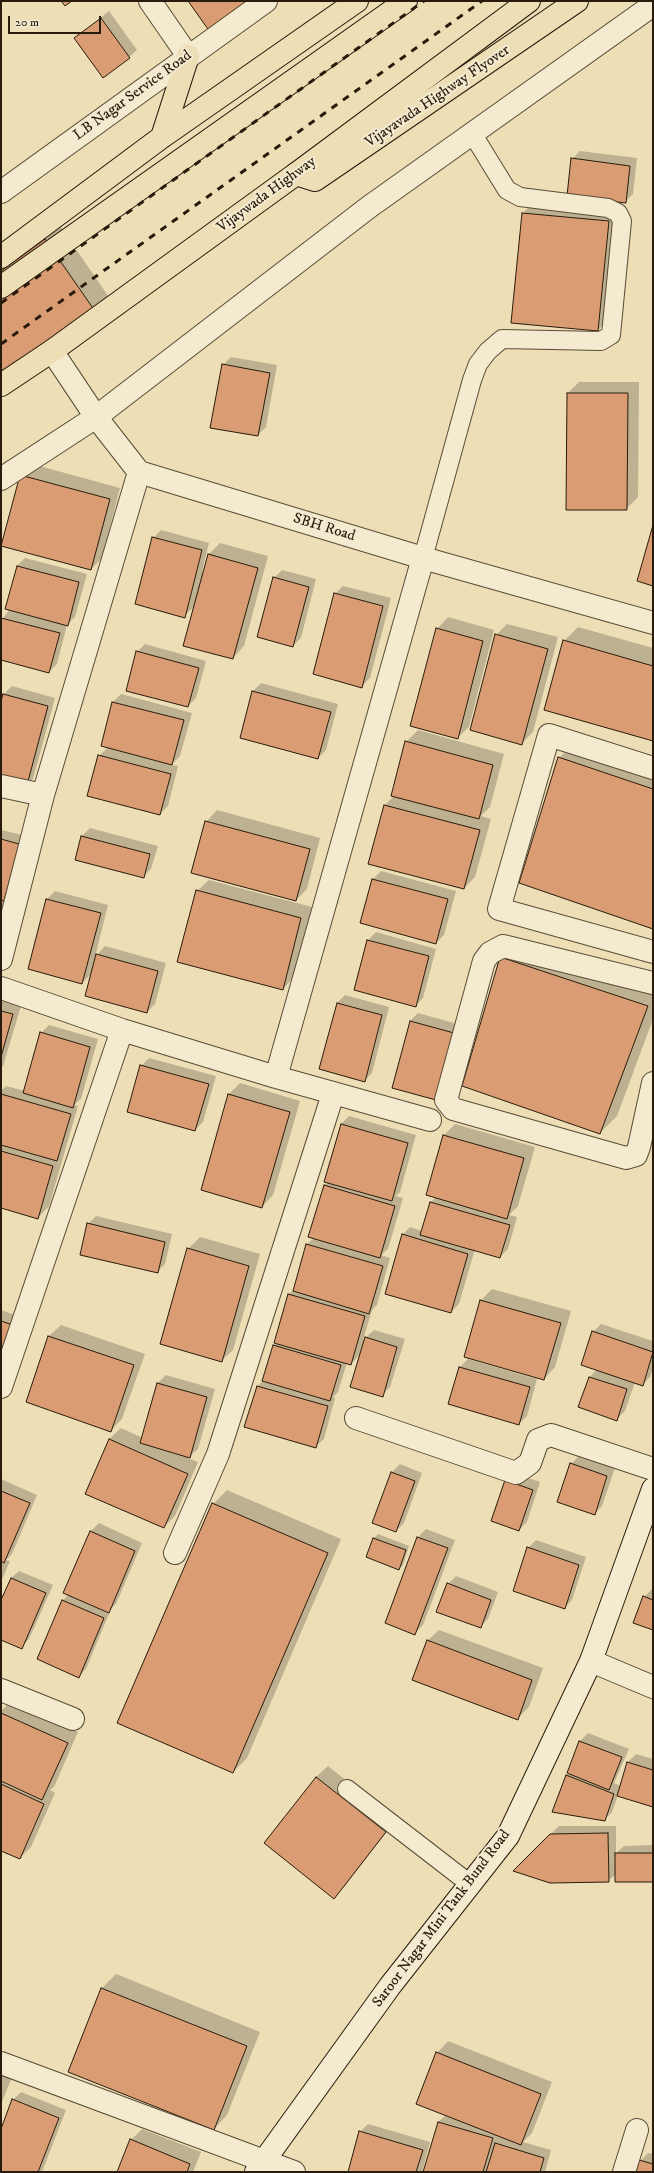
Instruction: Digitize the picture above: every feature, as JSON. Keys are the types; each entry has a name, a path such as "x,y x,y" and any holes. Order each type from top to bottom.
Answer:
{"main road":[{"path":"1,257 162,138 357,1"},
{"path":"1,287 406,1"},
{"name":"Vijaywada Highway","path":"1,385 52,351 296,174 529,1"},
{"name":"Vijayavada Highway Flyover","path":"296,174 315,180 577,1"},
{"path":"162,138 188,56"}],"street":[{"path":"150,1 188,56"},
{"name":"LB Nagar Service Road","path":"1,192 266,1"},
{"path":"1,479 96,417 369,207 653,5"},
{"path":"1,959 42,795 139,472 96,417 52,351"},
{"name":"SBH Road","path":"139,472 423,558 653,623"},
{"path":"276,1077 423,558"},
{"path":"653,768 549,735 500,910 653,952"},
{"path":"1,786 42,795"},
{"path":"653,984 503,946 490,953 484,961 446,1100 453,1109 626,1158 636,1155 639,1147 653,1083"},
{"path":"1,988 122,1030 333,1094 430,1120"},
{"path":"1,1387 122,1030"},
{"path":"175,1553 218,1454 333,1094"},
{"path":"356,1418 516,1473 530,1464 538,1440 551,1435 653,1469"},
{"name":"Saroor Nagar Mini Tank Bund Road","path":"260,2167 390,1986 508,1836 591,1662 653,1489"},
{"path":"591,1662 653,1687"},
{"path":"1,1690 73,1719"},
{"path":"1,2063 260,2167 294,2172"},
{"path":"624,2172 637,2130"}],"lane":[{"path":"423,558 472,380 478,364 488,351 502,339 601,341 611,335 622,221 618,213 608,208 520,198 507,190 472,134"},
{"path":"347,1789 470,1884"}],"building":[{"path":"61,1 72,1 65,6"},
{"path":"188,1 243,1 247,6 210,32"},
{"path":"101,18 130,58 103,78 74,38"},
{"path":"571,158 630,166 626,203 567,196"},
{"path":"522,213 609,221 598,331 511,323"},
{"path":"45,239 97,314 1,382 1,271"},
{"path":"222,364 270,373 258,436 210,428"},
{"path":"567,393 628,393 627,510 566,510"},
{"path":"20,475 110,499 91,570 1,546"},
{"path":"653,525 653,586 637,581"},
{"path":"152,537 202,550 185,618 135,604"},
{"path":"208,554 258,568 233,659 183,646"},
{"path":"17,566 79,582 68,626 5,609"},
{"path":"273,577 309,587 293,647 257,637"},
{"path":"334,593 383,606 362,688 313,674"},
{"path":"1,618 60,633 49,673 1,660"},
{"path":"436,628 483,641 458,739 410,726"},
{"path":"495,634 548,649 522,745 470,730"},
{"path":"563,640 653,666 653,741 544,710"},
{"path":"136,651 199,668 188,707 126,691"},
{"path":"252,691 331,712 318,759 240,738"},
{"path":"3,694 48,706 26,789 1,782 1,701"},
{"path":"112,702 184,720 172,765 101,746"},
{"path":"405,741 493,765 479,819 391,796"},
{"path":"98,755 171,774 160,815 87,796"},
{"path":"558,757 653,789 653,929 519,883"},
{"path":"384,805 480,830 464,889 368,864"},
{"path":"205,821 310,849 296,901 191,873"},
{"path":"81,836 150,854 144,878 75,860"},
{"path":"1,839 19,844 4,901 1,900"},
{"path":"372,879 448,899 436,944 360,923"},
{"path":"196,890 301,918 283,990 177,962"},
{"path":"46,899 101,913 82,984 28,969"},
{"path":"367,940 429,956 416,1007 354,990"},
{"path":"96,954 158,971 147,1013 85,996"},
{"path":"500,957 648,1006 600,1134 462,1086"},
{"path":"337,1003 382,1015 365,1082 319,1069"},
{"path":"1,1011 13,1014 1,1057"},
{"path":"410,1021 454,1033 436,1100 392,1088"},
{"path":"40,1032 90,1047 73,1108 23,1093"},
{"path":"140,1065 209,1084 195,1131 127,1112"},
{"path":"1,1094 71,1114 57,1161 1,1145"},
{"path":"228,1094 290,1112 262,1208 201,1190"},
{"path":"341,1124 408,1143 392,1201 324,1182"},
{"path":"443,1135 524,1158 507,1219 426,1195"},
{"path":"1,1151 53,1166 38,1219 1,1208"},
{"path":"324,1185 395,1206 380,1258 308,1237"},
{"path":"430,1202 510,1225 500,1258 420,1235"},
{"path":"87,1223 165,1242 158,1273 80,1255"},
{"path":"402,1234 468,1254 451,1313 385,1294"},
{"path":"306,1244 383,1266 369,1314 293,1291"},
{"path":"187,1248 249,1266 222,1362 160,1344"},
{"path":"288,1294 365,1316 351,1365 274,1343"},
{"path":"480,1300 561,1323 544,1380 464,1357"},
{"path":"1,1321 16,1326 1,1370"},
{"path":"592,1331 653,1352 643,1386 581,1365"},
{"path":"48,1336 134,1365 111,1432 26,1402"},
{"path":"365,1337 397,1347 383,1397 350,1387"},
{"path":"273,1345 341,1365 330,1401 262,1381"},
{"path":"459,1367 530,1387 519,1425 448,1404"},
{"path":"589,1377 627,1389 617,1421 578,1407"},
{"path":"157,1383 207,1397 190,1458 140,1443"},
{"path":"257,1386 328,1406 316,1448 244,1427"},
{"path":"109,1439 188,1474 164,1528 85,1494"},
{"path":"570,1463 607,1476 595,1515 557,1502"},
{"path":"391,1472 415,1481 396,1532 372,1523"},
{"path":"505,1480 533,1490 519,1531 491,1521"},
{"path":"1,1491 30,1503 4,1563 1,1561"},
{"path":"212,1503 328,1553 233,1773 117,1723"},
{"path":"90,1531 135,1551 109,1613 63,1593"},
{"path":"417,1537 448,1548 415,1635 385,1623"},
{"path":"373,1538 406,1550 399,1570 366,1557"},
{"path":"527,1547 579,1565 565,1609 513,1591"},
{"path":"11,1578 46,1593 22,1649 1,1640 1,1600"},
{"path":"447,1583 491,1600 481,1628 436,1612"},
{"path":"643,1596 653,1600 653,1630 633,1623"},
{"path":"62,1600 104,1618 79,1678 37,1659"},
{"path":"427,1640 532,1680 518,1720 412,1680"},
{"path":"1,1713 68,1743 42,1800 1,1781"},
{"path":"579,1741 622,1757 609,1790 567,1773"},
{"path":"627,1762 653,1770 653,1807 617,1796"},
{"path":"566,1775 614,1794 605,1821 552,1812"},
{"path":"316,1777 386,1832 334,1899 264,1843"},
{"path":"1,1784 44,1804 20,1859 1,1851"},
{"path":"608,1833 609,1882 550,1883 513,1871 550,1834"},
{"path":"615,1853 653,1853 653,1882 615,1882"},
{"path":"101,1988 247,2046 214,2130 68,2072"},
{"path":"436,2052 541,2094 521,2145 416,2104"},
{"path":"12,2099 59,2118 38,2172 1,2172 1,2129"},
{"path":"438,2122 493,2138 483,2172 423,2172"},
{"path":"359,2131 423,2150 416,2172 348,2172"},
{"path":"130,2139 190,2164 187,2172 117,2172"},
{"path":"495,2143 544,2158 540,2172 486,2172"},
{"path":"639,2160 653,2164 653,2172 636,2172"}],"railway":[{"path":"1,303 424,1"},
{"path":"1,344 482,1"}]}
